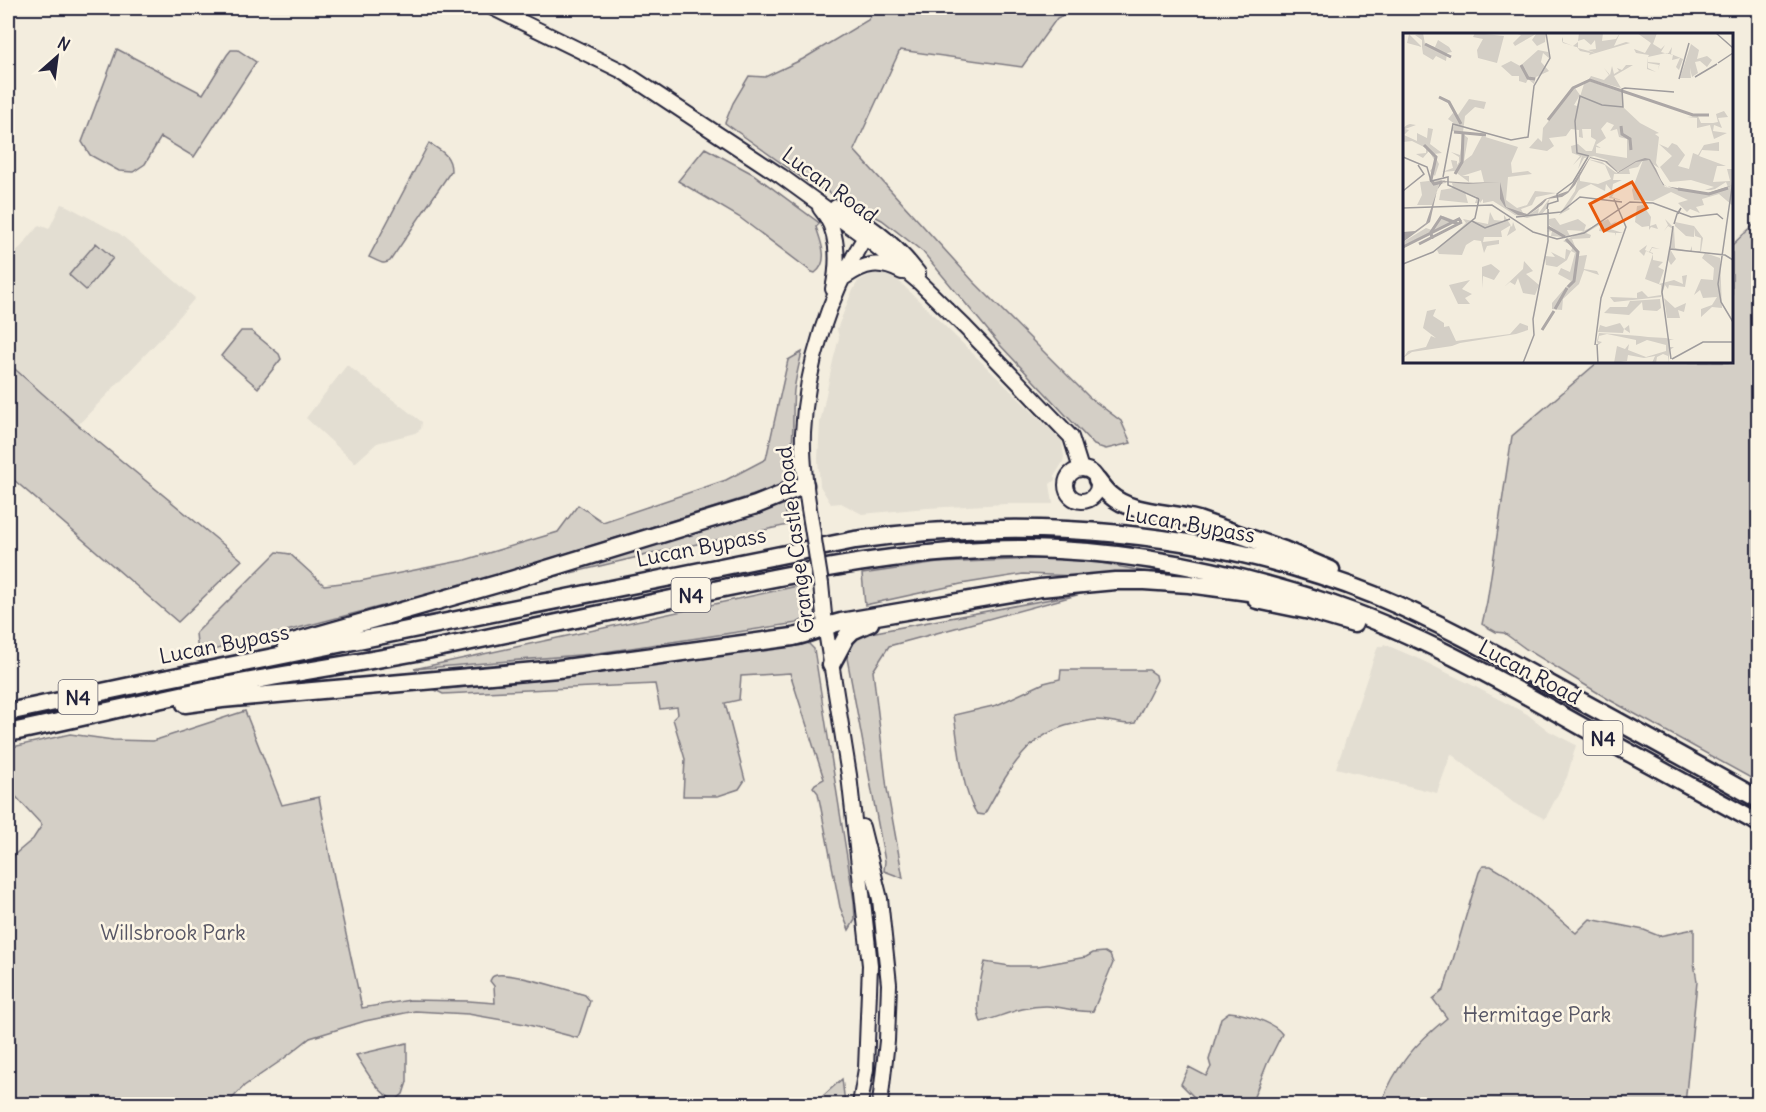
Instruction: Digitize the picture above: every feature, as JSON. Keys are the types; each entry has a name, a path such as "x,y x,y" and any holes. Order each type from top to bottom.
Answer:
{"highway":[{"name":"N4","path":"1097,480 1109,495 1122,503 1134,508 1183,516 1284,550 1345,576 1403,608"},
{"path":"149,682 511,580 756,505 805,485"},
{"name":"Lucan Bypass","path":"8,712 818,546 893,535 968,529 1081,530 1181,542 1311,573 1403,608"},
{"name":"Lucan Bypass","path":"8,733 212,688 454,644 793,574 868,561 946,553 1028,549 1139,558 1251,580 1304,595"},
{"path":"83,718 222,699 558,669 805,635 825,626 890,613 1040,588 1101,582 1151,581 1280,597 1304,595"},
{"path":"1101,582 1249,598 1310,611 1370,630 1422,651 1466,673 1758,834"},
{"name":"Lucan Road","path":"1304,595 1392,628 1499,680 1758,823"},
{"name":"Lucan Road","path":"1403,608 1497,655 1758,799"},
{"path":"831,665 852,631 890,613"}],"main road":[{"name":"Lucan Road","path":"493,8 622,71 808,195 865,237 919,282 1071,437 1081,469"},
{"path":"808,195 846,212 876,231 908,260 924,280 932,295"},
{"path":"808,195 825,213 836,245 835,279 824,326"},
{"name":"Grange Castle Road","path":"860,1104 866,1069 870,965 849,775 805,485 803,434 807,390 824,326 843,278 865,237"},
{"path":"843,278 858,268 877,264 894,268 919,282"},
{"path":"1081,469 1091,472 1097,480 1097,490 1091,498 1081,501 1072,497 1066,489 1067,479 1072,472 1081,469"},
{"name":"Grange Castle Road","path":"849,775 880,899 889,984 887,1041 880,1104"}],"shaded area":[{"path":"61,204 120,234 195,298 162,337 78,425 8,363 8,253 21,247 39,225 49,229"},
{"path":"882,273 894,277 902,284 1062,441 1063,462 1055,475 1055,480 1050,484 1053,504 927,508 862,514 841,503 831,504 820,486 818,459 820,423 839,338 837,329 858,281 872,274"},
{"path":"347,365 422,422 421,429 415,433 377,443 355,463 306,418"},
{"path":"1384,644 1419,659 1527,714 1549,731 1576,745 1567,777 1545,819 1514,803 1451,754 1437,793 1336,768 1378,646"}],"green space":[{"path":"877,8 1078,8 1057,18 1022,67 900,50 854,150 973,281 1089,397 1121,421 1131,443 1106,449 1094,445 1000,345 923,252 882,220 808,182 725,123 733,103 749,76 765,77 803,59 868,20"},
{"path":"117,49 203,94 231,50 238,50 256,62 194,157 161,137 145,164 133,172 119,171 90,155 82,142"},
{"path":"429,143 447,157 451,171 390,261 382,263 377,261 369,257"},
{"path":"705,148 753,174 818,222 816,227 822,245 823,258 820,268 815,273 739,217 678,181"},
{"path":"1758,221 1758,782 1608,699 1504,633 1496,632 1482,624 1512,436 1597,363 1733,363 1733,244"},
{"path":"96,243 113,258 86,290 69,275"},
{"path":"241,331 251,331 279,354 281,359 258,388 221,356"},
{"path":"802,352 794,390 789,466 779,487 475,582 198,654 196,633 277,552 290,554 324,585 360,581 465,560 558,532 578,505 603,522 726,480 766,459 788,360"},
{"path":"8,363 78,425 242,560 178,622 14,480 8,486"},
{"path":"784,502 788,525 659,552 499,590"},
{"path":"1062,558 1091,561 1188,580 1023,574 961,584 865,605 862,574 938,563"},
{"path":"802,585 806,618 797,623 591,654 414,669"},
{"path":"1088,592 889,646 873,671 887,789 903,878 884,871 885,861 847,658 853,641 865,634"},
{"path":"808,643 814,649 854,901 855,920 849,930 840,907 818,793 813,787 824,779 790,673 741,676 739,700 725,703 745,780 739,789 718,796 683,796 685,759 673,719 678,714 677,707 660,709 655,684 443,694 435,690 560,678"},
{"path":"1061,670 1149,670 1156,675 1157,680 1135,723 1091,720 1056,729 1042,737 1030,747 1009,772 984,815 977,814 964,780 954,715 997,705 1044,683 1060,679"},
{"name":"Willsbrook Park","path":"245,711 282,805 319,797 362,1008 410,1000 495,1003 494,986 490,981 492,978 497,975 515,976 585,995 590,1001 578,1038 525,1024 468,1014 415,1011 365,1021 310,1038 244,1086 227,1104 8,1104 8,860 33,839 42,825 8,788 8,748 70,734 113,740 153,741"},
{"name":"Hermitage Park","path":"1483,866 1491,866 1508,876 1576,933 1590,919 1644,930 1659,936 1694,929 1694,962 1697,982 1685,1104 1381,1104 1393,1078 1408,1056 1447,1018 1433,999 1444,990 1479,872"},
{"path":"1105,952 1110,955 1113,963 1093,1011 1037,1006 981,1022 978,1001 985,962 1010,966 1038,966"},
{"path":"1229,1012 1265,1022 1282,1034 1251,1104 1201,1104 1181,1084 1189,1067 1206,1076 1211,1067 1209,1060 1221,1018"},
{"path":"407,1043 407,1082 403,1094 395,1101 378,1087 356,1055"},
{"path":"842,1079 845,1103 848,1104 814,1104"}]}
